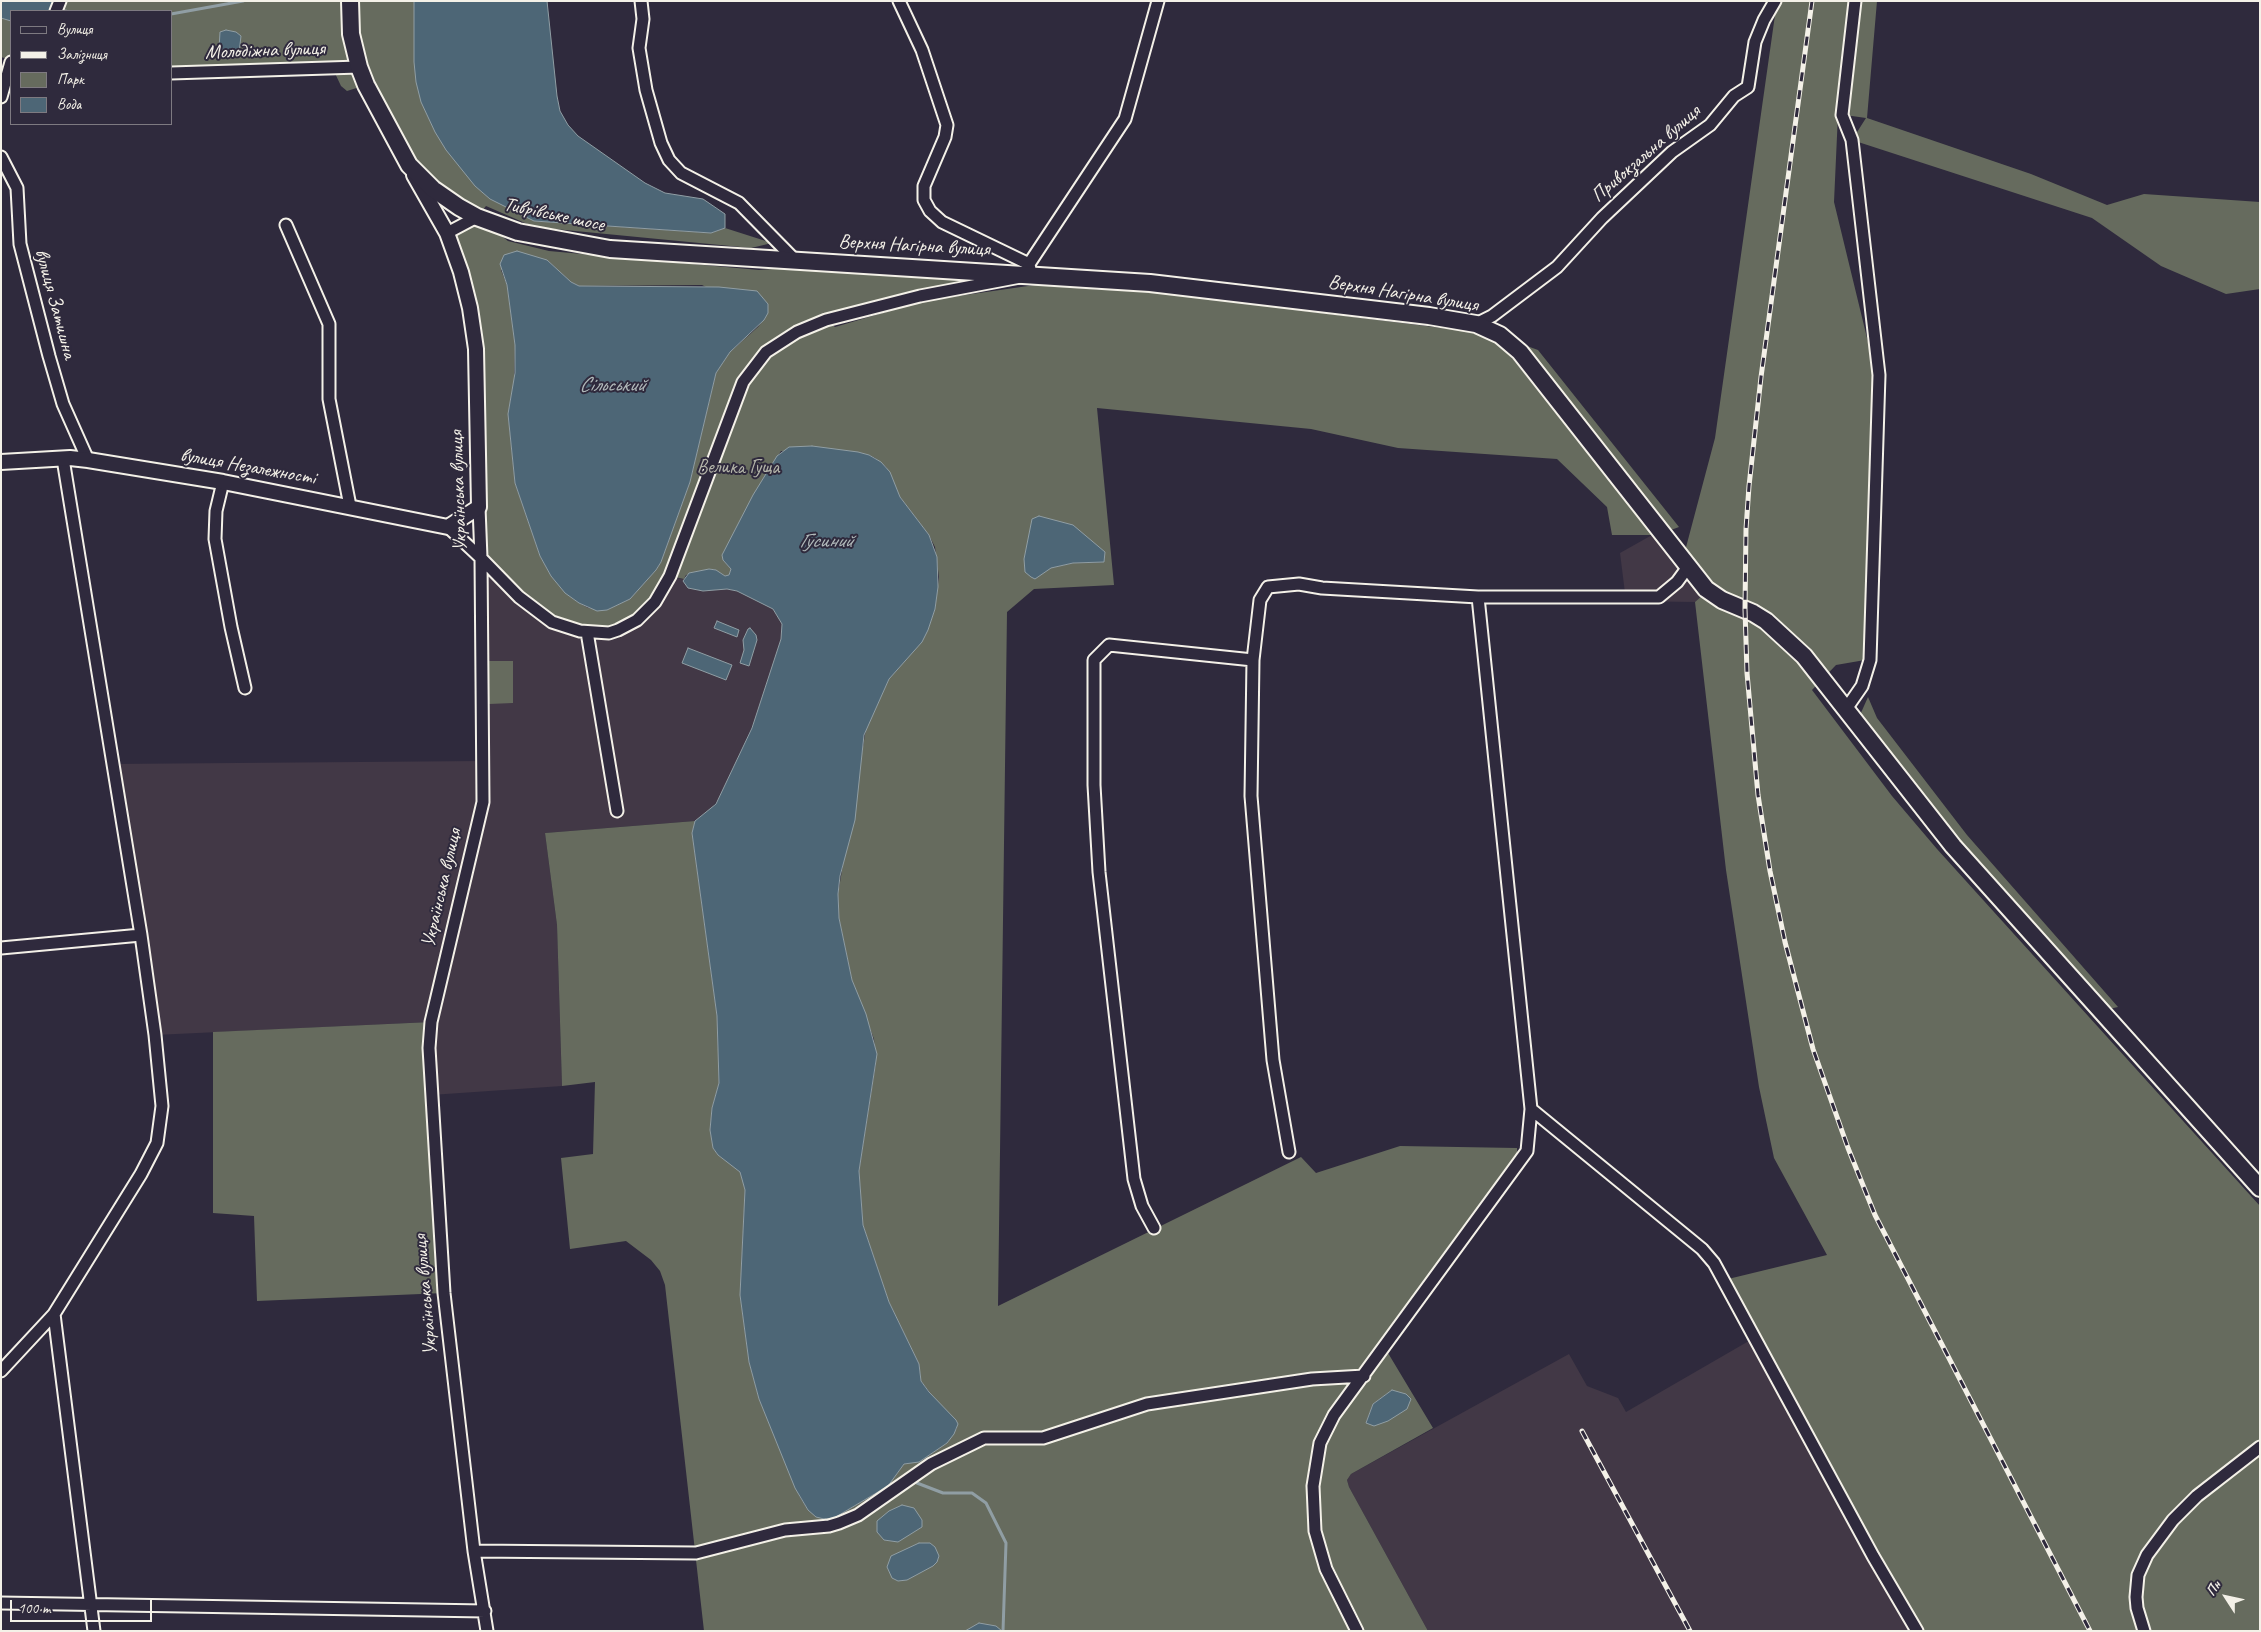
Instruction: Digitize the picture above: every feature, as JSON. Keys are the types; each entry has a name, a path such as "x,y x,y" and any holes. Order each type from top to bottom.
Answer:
{"main road":[{"name":"Тиврівське шосе","path":"350,1 351,34 359,67 366,85 409,165 433,189 477,217 518,232 610,249 796,260"},
{"name":"Верхня Нагірна вулиця","path":"796,260 1030,269 1429,316 1476,324 1500,335 1520,352 1688,567 1714,596 1753,613 1784,636 1804,656 1953,846 2260,1188"}],"street":[{"path":"641,1 643,19 639,48 660,143 669,160 681,173 739,203 796,260"},
{"path":"899,1 922,50 947,125 938,156 924,186 924,200 930,211 942,222 1030,269"},
{"path":"479,507 448,527 482,558 518,597 544,618 570,629 587,632 609,632 628,626 646,613 663,590 704,490 743,382 758,360 770,348 797,332 826,320 1030,269 1125,119 1158,1"},
{"name":"Привокзальна вулиця","path":"1476,324 1492,316 1557,267 1602,218 1672,152 1710,124 1734,96 1748,87 1755,42 1764,20 1775,1"},
{"path":"1846,709 1862,686 1870,660 1879,374 1852,140 1842,114 1854,1"},
{"path":"1,97 10,65"},
{"name":"Молодіжна вулиця","path":"172,73 359,67"},
{"name":"вулиця Затишна","path":"1,157 17,188 20,244 49,356 69,420 88,460"},
{"name":"Українська вулиця","path":"409,165 447,233 461,272 473,323 476,349 479,507 482,558 483,802 431,1022 429,1048 444,1293 474,1552 487,1631"},
{"path":"447,233 477,217"},
{"path":"286,225 323,305 329,324 329,399 350,506"},
{"path":"1,1372 54,1314 151,1158 159,1134 162,1106 156,1035 141,935 63,458"},
{"name":"вулиця Незалежності","path":"1,462 63,458 88,460 223,482 448,527"},
{"path":"223,482 216,511 215,539 230,627 245,688"},
{"path":"1289,1152 1274,1060 1251,796 1250,745 1253,660 1260,600 1268,587 1299,584 1322,588 1478,596 1659,598 1677,582 1688,567"},
{"path":"1357,1631 1335,1590 1320,1551 1315,1531 1313,1486 1318,1454 1324,1433 1334,1415 1527,1150 1531,1109 1478,596"},
{"path":"587,632 617,811"},
{"path":"1154,1228 1142,1206 1134,1179 1099,872 1094,794 1094,660 1109,645 1253,660"},
{"path":"1,948 141,935"},
{"path":"1531,1109 1702,1249 1714,1262 1873,1556 1917,1631"},
{"path":"54,1314 94,1631"},
{"path":"474,1552 696,1553 785,1530 839,1524 863,1511 931,1464 984,1438 1043,1438 1147,1404 1312,1379 1364,1376"},
{"path":"2144,1631 2137,1608 2136,1597 2138,1575 2147,1555 2173,1520 2197,1496 2260,1447"},
{"path":"1,1603 485,1611"}],"shaded area":[{"path":"1663,533 1713,586 1695,602 1626,601 1620,553 1652,535"},
{"path":"481,558 684,579 683,581 703,591 727,589 737,591 773,609 782,624 781,639 755,720 719,798 710,810 695,821 545,833 557,925 562,1086 431,1095 430,1022 155,1035 112,764 482,761"},
{"path":"1754,1338 1917,1631 1428,1631 1349,1487 1347,1480 1351,1474 1569,1354 1587,1386 1618,1398 1626,1412"}],"green space":[{"name":"Велика Гуща","path":"1,1 431,1 534,221 711,233 725,228 772,243 751,248 534,227 486,206 477,217 508,241 549,251 759,270 797,267 975,279 976,282 826,320 835,327 923,301 1035,285 1107,290 1130,289 1474,332 1499,345 1513,359 1652,535 1612,535 1607,507 1557,459 1398,448 1311,429 1097,408 1114,585 1034,589 1007,612 998,1306 1301,1157 1316,1173 1400,1146 1517,1148 1517,1164 1385,1348 1433,1428 1351,1474 1347,1480 1349,1487 1428,1631 704,1631 665,1285 660,1271 651,1260 626,1241 570,1249 561,1158 593,1154 595,1082 562,1086 557,925 545,833 695,821 692,833 717,1016 719,1083 712,1108 710,1130 713,1148 718,1155 735,1166 740,1172 745,1190 740,1295 749,1362 759,1399 800,1497 808,1510 834,1518 888,1486 904,1464 922,1460 947,1443 957,1428 921,1381 919,1364 889,1302 863,1225 859,1171 876,1062 874,1039 852,980 839,918 838,894 866,729 889,679 922,641 935,609 939,577 935,547 929,535 900,497 886,467 875,458 869,455 781,451 763,479 723,560 731,569 729,575 725,576 713,569 686,575 684,579 670,576 663,590 618,630 560,626 481,558 476,349 447,233 476,217 433,189 366,85 347,91 341,86 333,69 172,73 172,10 10,10 10,60 1,57","holes":["547,260 571,282 579,286 702,285 766,317 758,327 730,352 716,373 690,482 661,562 630,599 607,610 588,608 579,603 551,576 540,556 515,483 508,414 514,381 515,345 507,285 501,270","1105,552 1104,562 1073,563 1051,568","1392,1390 1366,1423 1373,1404"]},
{"path":"1777,1 1877,1 1867,118 2031,174 2107,205 2144,194 2260,202 2260,289 2226,294 2161,266 2092,218 1852,140 1866,118 1838,114 1834,202 1876,375 1865,660 1836,665 1812,690 1892,796 1937,849 2260,1206 2260,1631 1917,1631 1724,1280 1827,1255 1774,1158 1759,1087 1726,870 1695,602 1713,586 1685,551 1715,438"},
{"path":"1527,346 1538,350 1679,527 1663,533 1531,367"},
{"path":"489,661 513,661 513,703 489,704"},
{"path":"1868,697 1877,718 1967,835 2118,1007 2109,1009 1959,841 1860,715"},
{"path":"431,1022 444,1293 257,1301 254,1216 213,1213 213,1032"}],"water":[{"path":"1,1 54,1 50,10 10,10 10,21 1,18"},
{"path":"414,1 547,1 557,96 560,111 568,125 578,136 645,183 665,193 703,199 725,214 725,228 711,233 534,221 490,199 475,186 446,150 421,102 414,62"},
{"path":"226,30 236,32 241,36 239,53 237,55 219,49 220,32"},
{"name":"Сільський","path":"517,251 547,260 571,282 579,286 719,287 757,291 768,304 768,313 764,320 730,352 716,373 690,482 661,562 630,599 607,610 597,611 579,603 565,593 551,576 540,556 515,483 508,414 515,373 515,345 507,285 500,264 504,255"},
{"name":"Гусиний","path":"812,446 858,452 869,455 881,462 890,472 900,497 929,535 937,557 938,587 935,609 928,630 922,642 889,679 864,735 855,820 840,876 838,894 839,918 852,980 866,1014 877,1054 859,1171 863,1225 889,1302 919,1364 921,1381 958,1424 954,1434 947,1443 919,1462 904,1464 888,1486 834,1518 824,1519 816,1517 808,1510 795,1488 759,1399 749,1362 740,1295 745,1190 740,1172 718,1155 713,1148 710,1130 712,1108 719,1083 717,1016 692,833 695,821 716,804 752,728 781,639 782,624 773,609 737,591 727,589 703,591 688,588 683,581 689,573 709,569 716,570 725,576 729,575 731,569 723,560 722,555 753,495 777,456 789,447"},
{"path":"1039,516 1073,525 1105,552 1104,562 1073,563 1051,568 1035,579 1031,577 1025,572 1024,559 1032,519"},
{"path":"717,621 739,630 737,637 714,628"},
{"path":"750,628 756,635 757,640 749,666 740,663 744,650 743,640"},
{"path":"688,648 732,665 726,680 682,663"},
{"path":"1392,1390 1406,1394 1411,1399 1407,1409 1388,1421 1374,1426 1366,1423 1373,1404"},
{"path":"902,1505 914,1508 922,1520 922,1527 898,1542 884,1540 877,1532 877,1521 889,1511"},
{"path":"919,1543 930,1543 935,1547 939,1556 937,1562 907,1580 898,1581 892,1578 887,1567 891,1556"},
{"path":"979,1623 996,1626 1002,1631 965,1631"}],"waterway":[{"path":"172,14 243,1"},
{"path":"917,1483 943,1493 972,1493 986,1503 1006,1543 1003,1631"}],"railway":[{"path":"1812,1 1761,377 1746,529 1745,609 1747,673 1758,795 1770,871 1785,942 1813,1049 1848,1148 1875,1215 2090,1631"},
{"path":"1582,1431 1690,1631"}]}
